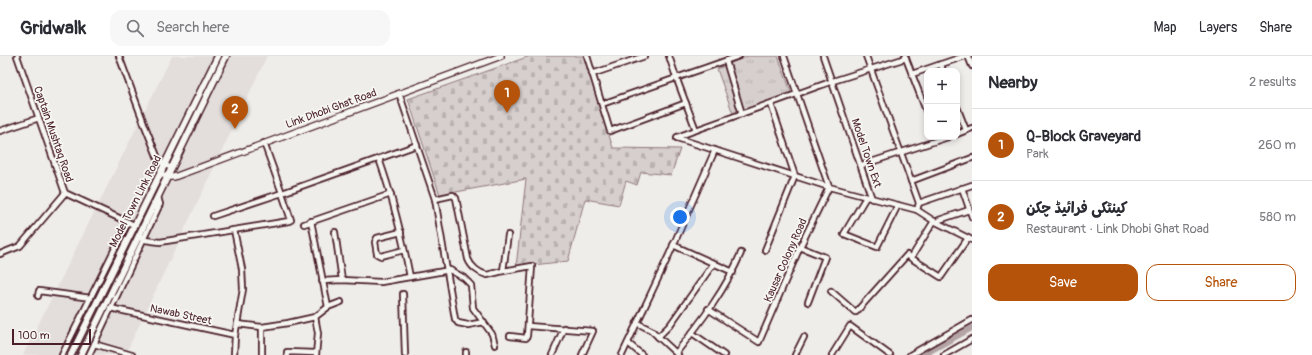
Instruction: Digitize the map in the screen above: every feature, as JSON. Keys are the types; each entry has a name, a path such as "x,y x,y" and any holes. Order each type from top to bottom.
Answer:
{"main road":[{"name":"Model Town Link Road","path":"71,355 131,224 165,165 218,56"},
{"name":"Model Town Link Road","path":"81,355 105,306 142,238 158,197 226,56"}],"street":[{"name":"Captain Mushtaq Road","path":"17,56 66,193 131,224"},
{"path":"119,56 159,161 172,168"},
{"path":"587,56 610,130 686,103"},
{"path":"592,74 646,56"},
{"path":"669,56 696,130"},
{"path":"602,104 739,56"},
{"path":"784,56 829,187"},
{"name":"Model Town Ext","path":"823,56 862,165 872,199 918,210 935,221 970,239"},
{"path":"866,56 919,203 918,210"},
{"path":"912,74 967,56 972,66"},
{"name":"Link Dhobi Ghat Road","path":"168,177 174,177 498,57"},
{"path":"872,199 829,187 677,137 833,81 906,57 924,105"},
{"path":"726,61 742,114"},
{"path":"941,64 942,68"},
{"path":"399,93 434,198 455,319 458,324 468,325 484,322"},
{"path":"766,250 795,176 771,104"},
{"path":"960,115 966,130"},
{"path":"0,131 39,118"},
{"path":"960,133 972,128"},
{"path":"862,165 934,140"},
{"path":"89,355 112,308 142,238 160,242 289,222 291,220 264,143"},
{"path":"213,216 417,145"},
{"path":"622,355 715,150"},
{"path":"379,158 391,194 401,232 410,277"},
{"path":"911,180 972,158"},
{"path":"160,174 168,177"},
{"path":"919,203 972,185"},
{"name":"Kausar Colony Road","path":"708,309 759,342 800,247 829,187"},
{"path":"962,188 972,217"},
{"path":"0,254 20,246 66,193"},
{"path":"304,224 391,194"},
{"path":"434,198 453,196 456,198 468,258 476,270 485,275 532,266 527,338 510,336"},
{"path":"866,197 844,234 877,247 898,206"},
{"path":"911,258 935,221 969,210"},
{"path":"310,222 328,307"},
{"path":"62,355 116,246 131,224"},
{"path":"234,230 242,269 243,289 235,335 234,355"},
{"path":"335,232 342,280"},
{"path":"401,232 377,238 375,242 377,254 380,256 404,250"},
{"path":"503,271 508,235"},
{"path":"831,291 856,312 906,255 941,277 970,239"},
{"path":"111,244 116,246"},
{"path":"673,245 733,272"},
{"path":"800,247 825,257 808,302"},
{"path":"637,323 651,330 677,354 733,272 741,253"},
{"path":"658,337 670,325 714,263"},
{"path":"322,281 342,280 381,282 450,270 464,278 471,285 473,308 492,334 495,345"},
{"path":"38,296 39,291 91,298"},
{"path":"403,294 405,355"},
{"path":"238,324 262,327 288,323 315,317 328,307 341,302"},
{"name":"Nawab Street","path":"105,306 235,335"},
{"path":"287,355 287,352 316,354 318,332 315,317"},
{"path":"910,355 972,320"},
{"path":"528,326 593,331 582,355"},
{"path":"832,355 850,326 890,355"},
{"path":"262,327 262,355"},
{"path":"552,355 564,328"},
{"path":"692,333 724,355"},
{"path":"795,355 804,337"},
{"path":"944,355 972,339"},
{"path":"628,342 642,355"},
{"path":"94,344 132,355"},
{"path":"951,351 955,355"}],"shaded area":[{"path":"172,56 267,56 125,355 23,355"}],"green space":[{"path":"530,56 584,56 613,148 680,149 671,175 641,172 637,185 626,181 619,205 585,199 568,261 516,267 526,179 440,195 408,99"},
{"path":"748,56 778,56 791,92 733,114 717,69"}],"waterway":[{"path":"923,355 972,328"}],"place":[{"name":"Q-Block Graveyard","path":"507,113"},
{"name":"کینٹکی فرائیڈ چکن","path":"235,129"}]}
